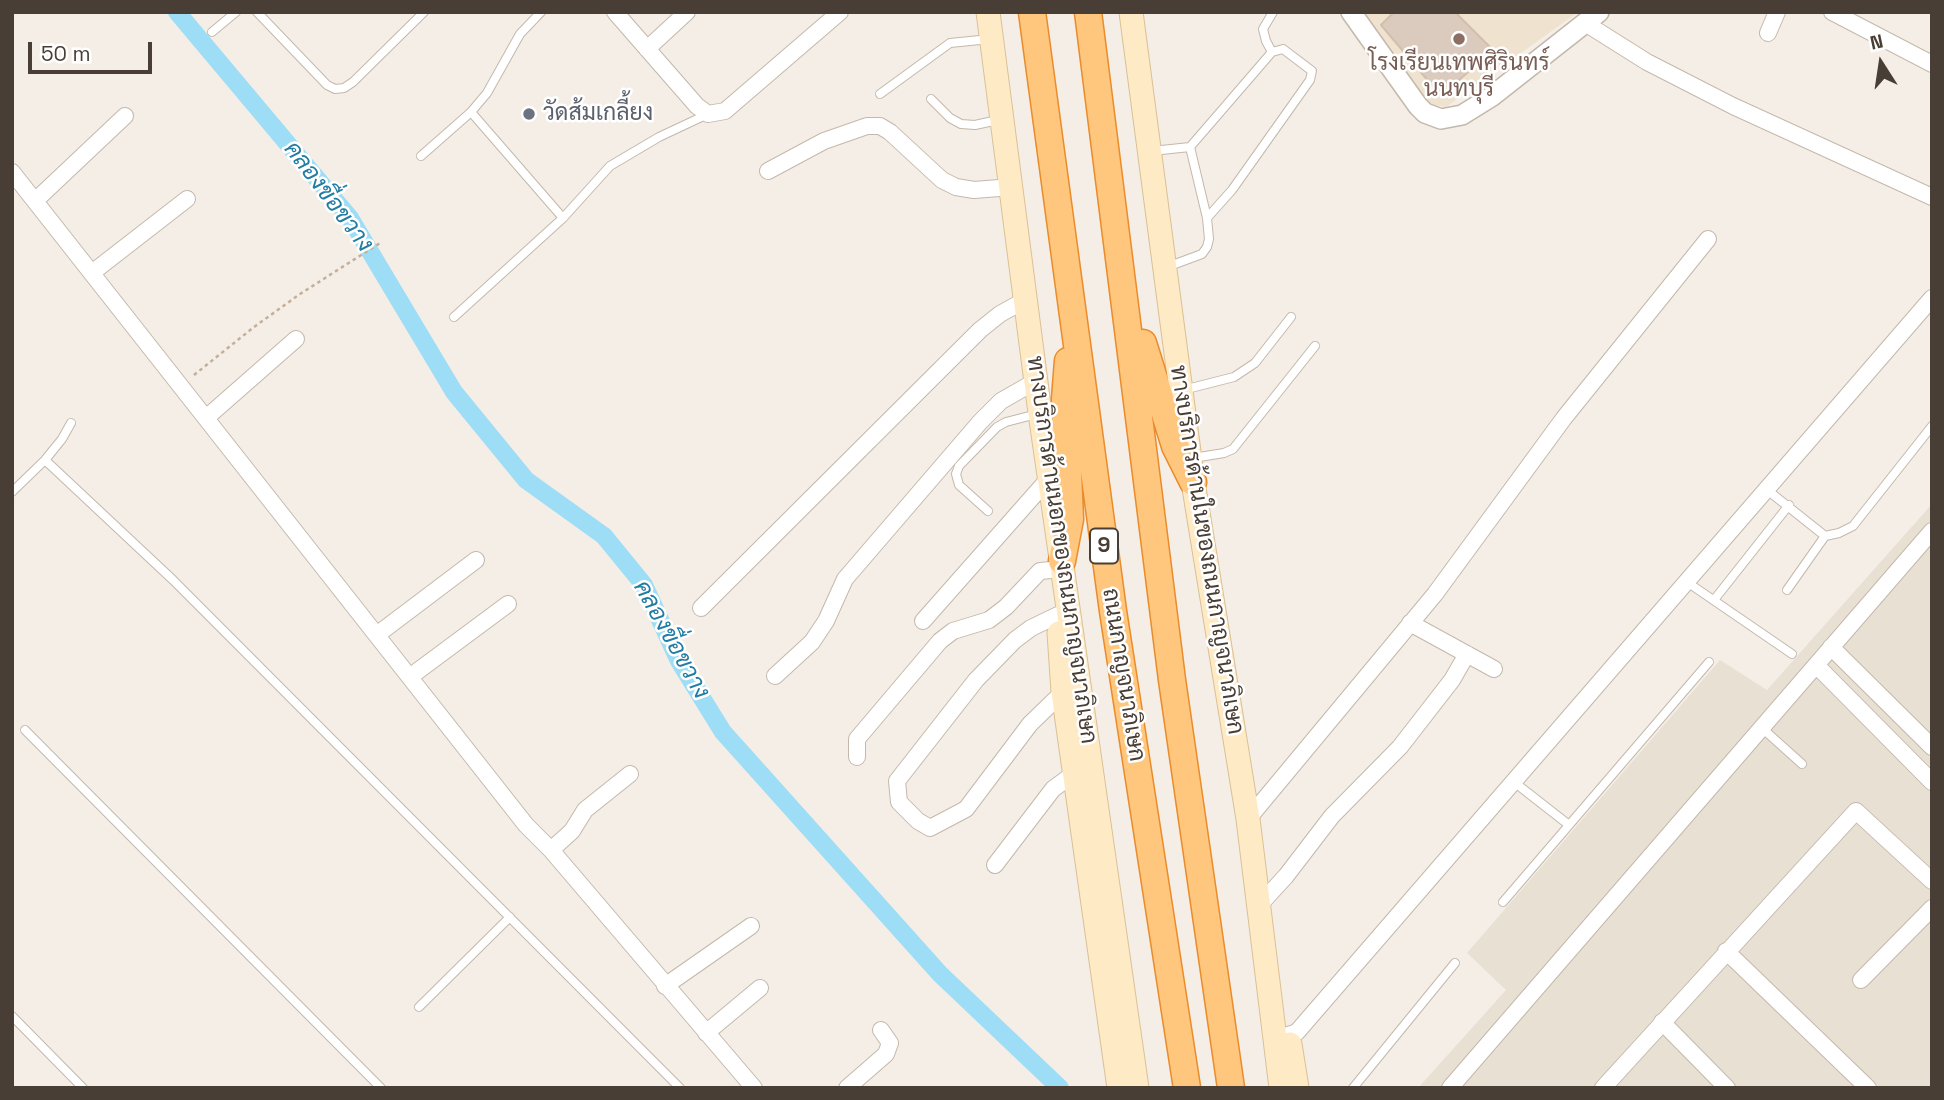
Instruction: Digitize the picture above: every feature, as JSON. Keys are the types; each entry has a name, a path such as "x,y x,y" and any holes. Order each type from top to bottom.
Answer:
{"highway":[{"name":"ถนนกาญจนาภิเษก","path":"1032,12 1113,611 1187,1083"},
{"name":"ถนนกาญจนาภิเษก","path":"1088,12 1172,680 1231,1088"},
{"path":"1122,275 1175,446 1191,470"},
{"path":"1064,573 1070,519 1065,399 1072,321"}],"main road":[{"name":"ทางบริการด้านนอกของถนนกาญจนาภิเษก","path":"988,12 1040,413 1137,1088"},
{"name":"ทางบริการด้านในของถนนกาญจนาภิเษก","path":"1131,12 1191,470 1248,819 1281,1088"},
{"path":"1064,573 1058,615 1063,692 1119,1088"},
{"path":"1253,859 1264,900 1297,1088"}],"street":[{"path":"615,12 697,106 708,114 725,111 840,12"},
{"path":"647,48 687,12"},
{"path":"1351,12 1418,106 1425,113 1441,119 1462,115 1491,97 1592,17 1647,62 1733,106 1932,197"},
{"path":"1768,33 1777,12"},
{"path":"1832,12 1932,64"},
{"path":"36,200 125,116"},
{"path":"768,172 824,141 867,126 880,126 942,180 974,190 1012,187"},
{"path":"12,172 526,825 551,850 754,1088"},
{"path":"93,272 187,199"},
{"path":"1248,819 1435,594 1564,418 1708,239"},
{"path":"1288,1035 1297,1032 1932,298"},
{"path":"701,608 971,338 1000,314 1027,299"},
{"path":"206,418 296,339"},
{"path":"775,676 812,642 845,579 980,422 1001,401 1037,381"},
{"path":"923,621 1051,476"},
{"path":"1450,1088 1932,531"},
{"path":"378,635 476,560"},
{"path":"857,757 857,739 940,641 953,631 989,620 1006,607 1041,571 1064,573"},
{"path":"411,676 509,604"},
{"path":"1058,615 1031,628 1015,640 976,680 897,781 899,802 918,821 930,828 966,809 1030,724 1063,692"},
{"path":"1410,623 1494,669"},
{"path":"1831,647 1932,747"},
{"path":"1264,900 1332,816 1400,747 1452,680 1467,654"},
{"path":"1816,665 1932,782"},
{"path":"995,866 1053,789 1076,772"},
{"path":"551,850 572,831 585,810 630,774"},
{"path":"1603,1088 1856,811 1932,881"},
{"path":"1861,980 1932,908"},
{"path":"665,986 751,926"},
{"path":"1726,951 1868,1088"},
{"path":"706,1033 760,988"},
{"path":"1662,1022 1727,1088"},
{"path":"847,1088 886,1054 890,1044 881,1030"}],"lane":[{"path":"212,32 236,12"},
{"path":"257,12 327,85 335,89 344,88 353,82 424,12"},
{"path":"421,156 471,112 487,93 520,34 541,12"},
{"path":"1272,52 1265,41 1263,29 1273,12"},
{"path":"880,94 950,43 992,39"},
{"path":"1149,152 1190,147 1272,52 1283,49 1308,67 1311,71 1310,80 1232,190 1207,218"},
{"path":"931,99 950,118 961,124 975,125 1003,119"},
{"path":"471,112 563,218"},
{"path":"454,317 563,218 610,166 659,137 708,114"},
{"path":"1164,268 1202,254 1209,239 1207,218 1190,147"},
{"path":"1181,391 1234,377 1255,363 1291,317"},
{"path":"1191,470 1233,449 1315,346"},
{"path":"988,511 959,485 957,474 960,466 997,427 1040,413"},
{"path":"12,492 45,460 71,423"},
{"path":"1787,590 1825,536 1853,526 1932,426"},
{"path":"45,460 173,580 680,1088"},
{"path":"1766,489 1825,536"},
{"path":"1714,600 1789,505"},
{"path":"1687,582 1792,654"},
{"path":"1503,902 1709,662"},
{"path":"1762,728 1802,764"},
{"path":"25,730 381,1088"},
{"path":"1514,782 1569,825"},
{"path":"419,1007 510,916"},
{"path":"1353,1088 1455,963"},
{"path":"12,1016 83,1088"}],"path":[{"path":"181,387 254,327 380,243"}],"shaded area":[{"name":"โรงเรียนเทพศิรินทร์ นนทบุรี","path":"1355,12 1578,12 1446,107 1428,104 1400,65"},
{"path":"1932,504 1932,1088 1418,1088 1506,990 1467,953 1720,660 1767,690"}],"building":[{"path":"1394,12 1455,12 1493,50 1441,96 1381,25"}],"waterway":[{"name":"คลองขื่อขวาง","path":"177,12 350,218 454,392 526,480 604,536 644,585 679,661 723,732 940,974 1060,1088"}],"place":[{"name":"โรงเรียนเทพศิรินทร์ นนทบุรี","path":"1459,39"},
{"name":"วัดส้มเกลี้ยง","path":"529,114"}]}
